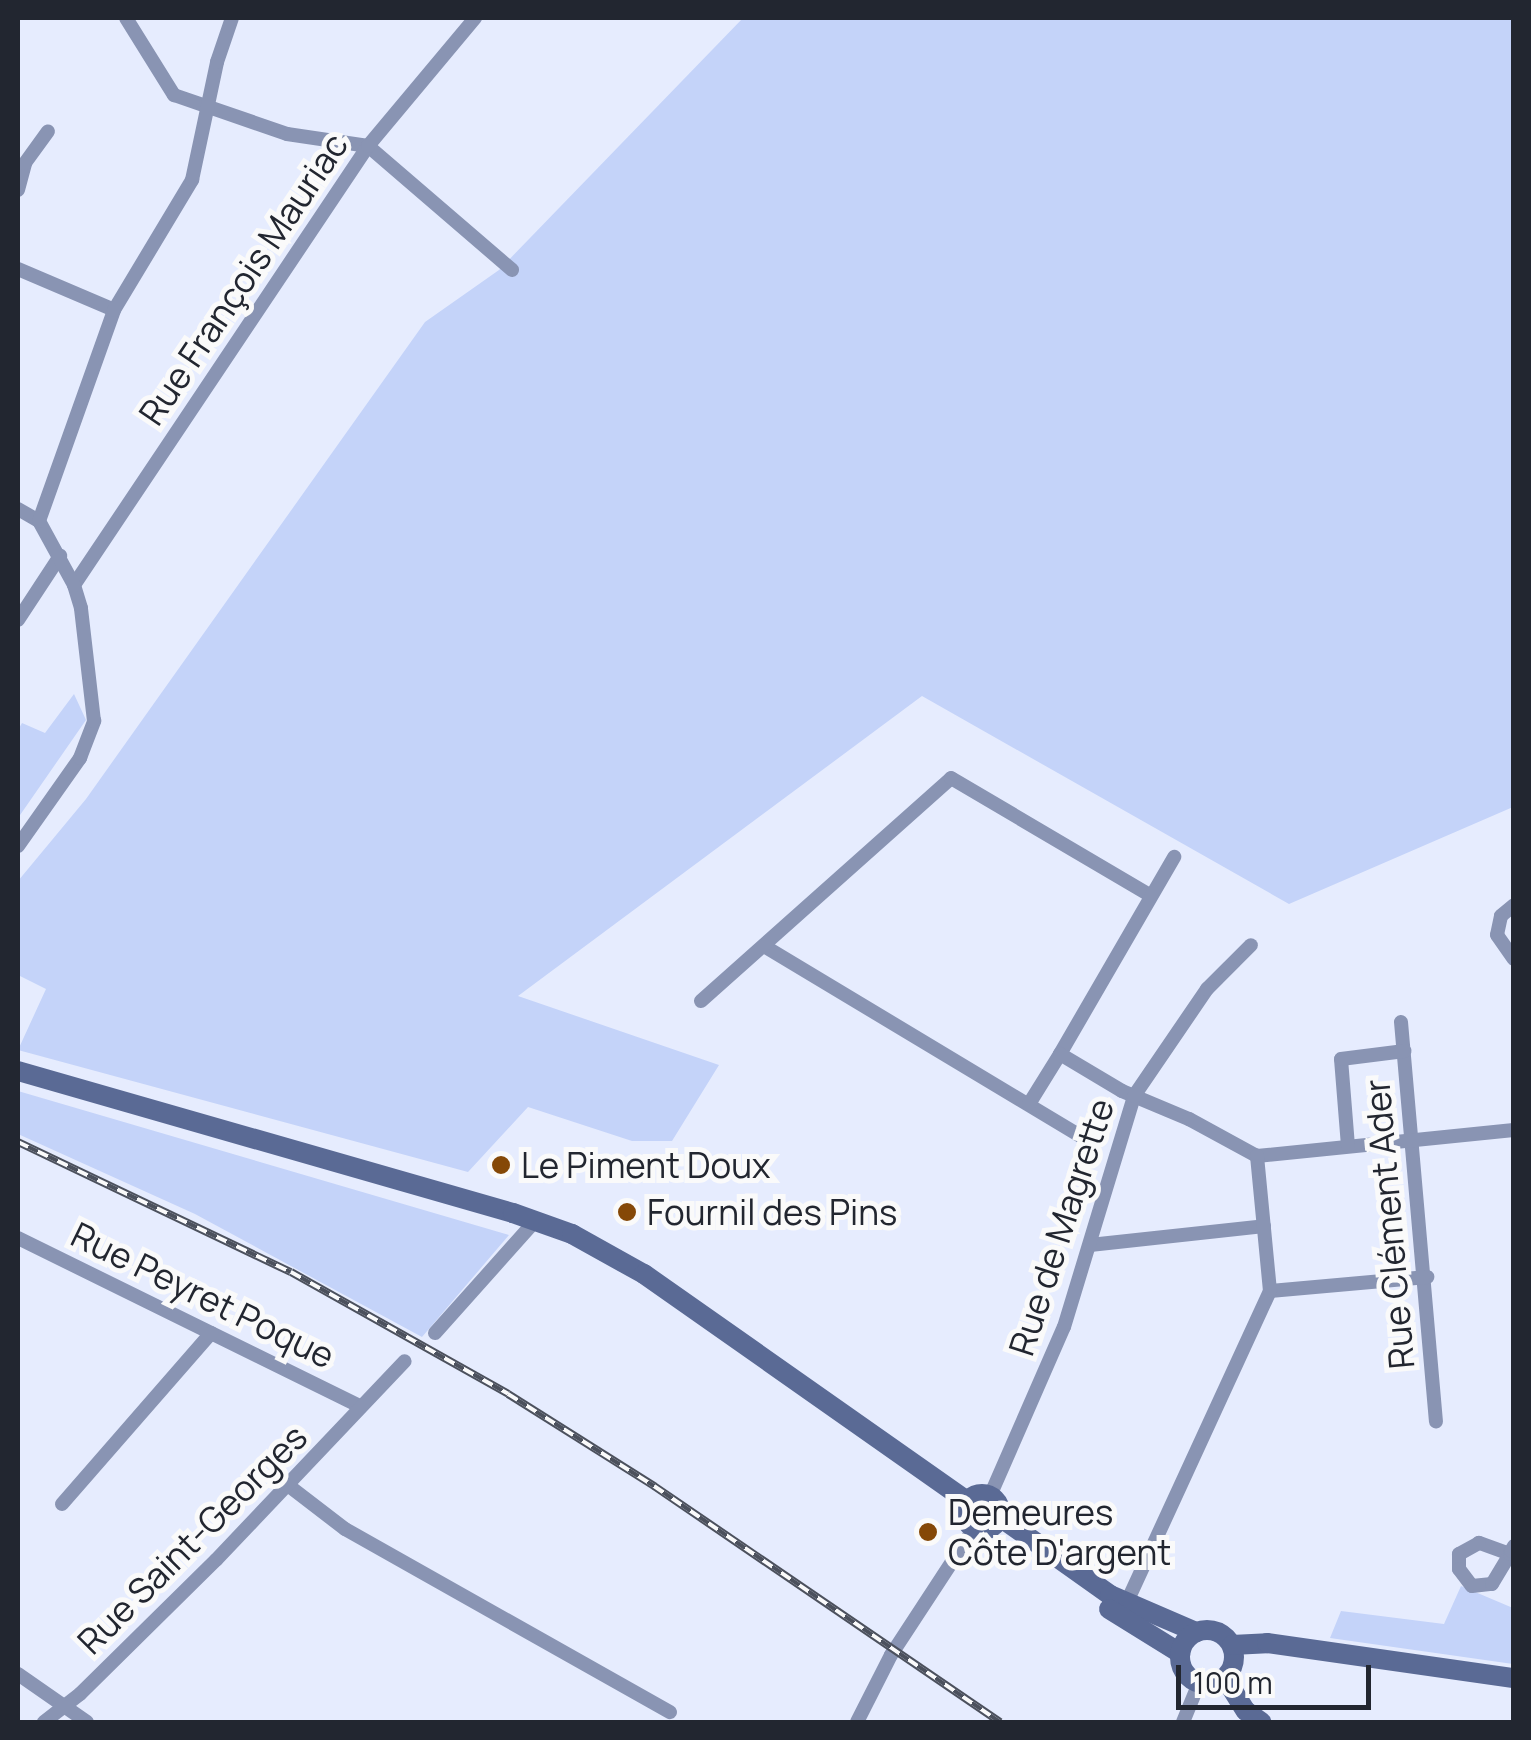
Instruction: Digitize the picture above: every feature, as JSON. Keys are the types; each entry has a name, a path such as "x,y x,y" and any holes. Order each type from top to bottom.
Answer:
{"main road":[{"path":"18,1071 536,1220 587,1241 644,1274 968,1502"},
{"path":"989,1524 997,1502 990,1496 978,1495 968,1502 964,1514 989,1524 1126,1604 1196,1632 1213,1630 1232,1646 1234,1663 1225,1678 1199,1684 1182,1668 1180,1653 1196,1632"},
{"path":"989,1524 1088,1596 1180,1653"},
{"path":"1232,1646 1268,1643 1514,1678"},
{"path":"1225,1678 1246,1710 1261,1722"}],"street":[{"path":"126,18 174,95 287,134 368,146 512,270"},
{"path":"39,521 114,310 192,180 217,62 232,18"},
{"name":"Rue François Mauriac","path":"74,585 368,146 475,18"},
{"path":"18,190 25,164 48,131"},
{"path":"18,268 114,310"},
{"path":"18,509 39,521 74,585 88,642 94,721 80,758 18,846"},
{"path":"18,620 60,556"},
{"path":"702,1001 951,778 1150,894"},
{"path":"1029,1104 1174,857"},
{"path":"1514,905 1501,916 1496,936 1514,959"},
{"name":"Rue de Magrette","path":"990,1496 1058,1346 1134,1096 1206,989 1251,945"},
{"path":"764,946 1082,1137"},
{"name":"Rue Clément Ader","path":"1402,1022 1436,1421"},
{"path":"1348,1146 1341,1059 1404,1051"},
{"path":"1060,1054 1134,1096 1257,1156 1514,1130"},
{"path":"1126,1604 1270,1291 1257,1156"},
{"path":"434,1333 536,1220"},
{"path":"1090,1245 1264,1226"},
{"name":"Rue Peyret Poque","path":"18,1238 361,1407"},
{"path":"1270,1291 1426,1277"},
{"path":"62,1504 212,1334"},
{"name":"Rue Saint-Georges","path":"44,1722 62,1709 288,1486 405,1361"},
{"path":"288,1486 345,1529 670,1712"},
{"path":"857,1722 891,1656 989,1524"},
{"path":"18,1674 62,1709 87,1722"},
{"path":"1184,1722 1199,1684"}],"shaded area":[{"path":"743,18 1513,18 1513,807 1289,904 922,696 518,996 719,1065 672,1141 632,1141 528,1107 468,1172 18,1050 46,989 18,975 18,881 86,799 425,322 499,270"},
{"path":"74,694 86,720 18,818 18,730 22,723 45,733"},
{"path":"18,1091 509,1235 422,1337 195,1214 18,1134"},
{"path":"1461,1586 1513,1608 1513,1664 1330,1638 1341,1611 1444,1624"}],"railway":[{"path":"18,1142 291,1272 508,1394 654,1486 1000,1722"}],"place":[{"name":"Le Piment Doux","path":"501,1165"},
{"name":"Fournil des Pins","path":"627,1212"},
{"name":"Demeures Côte D'argent","path":"928,1532"}]}
